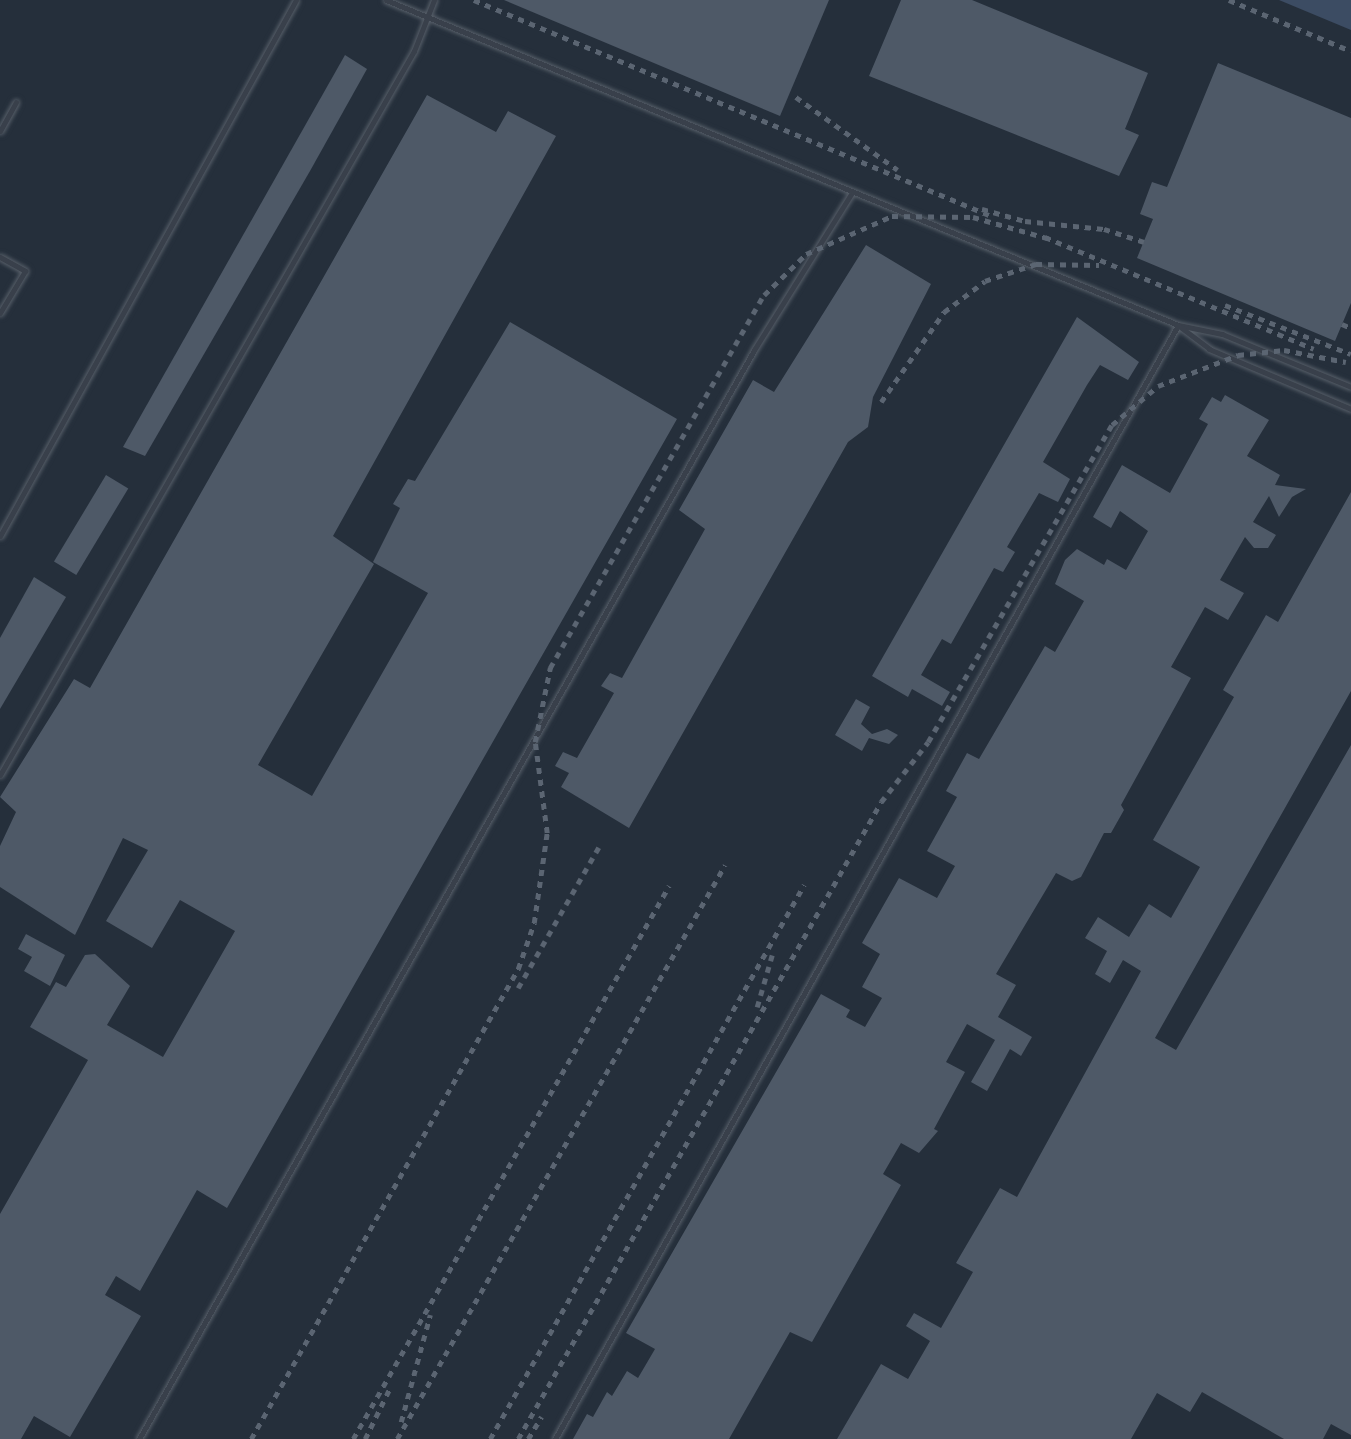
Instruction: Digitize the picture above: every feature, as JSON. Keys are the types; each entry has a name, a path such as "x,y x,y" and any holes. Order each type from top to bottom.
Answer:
{"lane":[{"path":"0,536 296,0"},
{"path":"386,0 851,194 1178,325 1222,334 1351,387"},
{"path":"0,775 203,427 414,51 434,0"},
{"path":"0,131 16,102"},
{"path":"139,1439 754,350 851,194"},
{"path":"0,257 24,271 0,313"},
{"path":"1178,325 1209,349 1351,409"},
{"path":"555,1439 1178,325"}],"water":[{"path":"1279,0 1351,0 1351,30"}],"building":[{"path":"504,0 829,0 780,116"},
{"path":"901,0 972,0 1148,73 1125,129 1139,135 1119,176 869,76"},
{"path":"345,55 367,69 310,171 145,456 123,447"},
{"path":"1218,63 1351,118 1351,303 1335,341 1137,258 1153,219 1140,214 1152,182 1167,187"},
{"path":"427,95 496,132 508,111 556,136 333,536 374,564 258,765 312,796 428,593 373,562 400,508 393,504 408,479 415,481 510,322 677,419 227,1208 197,1190 140,1291 116,1276 105,1295 141,1316 70,1437 34,1416 21,1439 0,1439 0,1214 88,1060 30,1027 56,982 66,987 85,955 95,954 130,986 107,1025 163,1057 235,931 180,900 152,948 106,921 148,850 123,838 75,935 0,887 0,846 16,812 0,797 74,679 90,688"},
{"path":"866,245 931,284 873,397 868,427 848,442 629,828 561,787 569,773 555,766 563,752 577,758 614,693 601,686 610,673 622,678 705,529 679,510 753,380 774,392"},
{"path":"1077,317 1139,362 1128,380 1100,365 1087,385 1043,462 1070,479 1058,502 1039,493 1007,547 1015,552 1003,572 994,568 951,644 942,639 921,675 950,692 942,706 912,689 908,697 872,676"},
{"path":"1225,395 1269,420 1247,456 1280,475 1275,485 1306,489 1292,497 1279,517 1269,496 1253,522 1276,535 1268,548 1254,548 1245,537 1220,580 1244,593 1228,620 1205,607 1171,667 1191,678 1121,805 1124,810 1111,833 1104,833 1081,877 1072,881 1056,873 996,974 1016,985 998,1017 1032,1037 1021,1056 1010,1049 987,1091 971,1082 995,1040 967,1024 946,1062 965,1072 934,1129 938,1131 919,1153 901,1143 883,1174 901,1185 812,1342 790,1332 729,1439 573,1439 587,1414 593,1417 607,1392 612,1396 627,1371 638,1378 655,1349 626,1333 821,994 850,1010 846,1017 865,1027 882,998 862,987 880,954 862,943 899,878 937,898 955,866 927,851 957,797 946,791 967,753 979,759 1045,646 1055,652 1084,601 1055,584 1065,560 1077,549 1104,565 1107,559 1126,570 1148,531 1120,511 1111,528 1093,517 1122,465 1170,493 1208,424 1199,419 1212,397 1221,402"},
{"path":"106,475 128,488 76,575 54,562"},
{"path":"1351,492 1351,691 1155,1038 1176,1050 1351,745 1351,1435 1331,1424 1323,1439 1284,1439 1202,1392 1190,1412 1157,1393 1131,1439 837,1439 881,1364 908,1379 930,1341 906,1326 914,1313 941,1328 973,1272 956,1263 1000,1188 1017,1197 1141,971 1123,960 1110,983 1095,974 1107,951 1085,938 1098,917 1129,937 1149,904 1171,918 1200,867 1153,840 1234,697 1223,690 1266,615 1278,622"},
{"path":"34,577 66,597 0,709 0,638"},
{"path":"856,699 870,707 861,724 872,734 887,729 898,735 889,744 869,738 862,751 835,735"},
{"path":"26,934 65,955 50,986 24,971 32,957 18,949"}],"railway":[{"path":"474,0 989,215"},
{"path":"1229,0 1351,51"},
{"path":"796,97 898,170"},
{"path":"982,209 1025,221 1104,229 1144,242"},
{"path":"251,1439 518,969 534,923 547,833 535,742 550,668 764,295 806,254 892,216 973,217 1051,239"},
{"path":"1045,237 1314,349"},
{"path":"881,402 944,312 985,281 1036,264 1099,265"},
{"path":"1225,305 1351,354"},
{"path":"1342,324 1351,328"},
{"path":"518,1439 881,802 928,742 1112,425 1158,386 1238,355 1284,350 1346,362"},
{"path":"518,988 601,843"},
{"path":"397,1439 725,865"},
{"path":"490,1439 804,885"},
{"path":"353,1439 669,886"},
{"path":"757,1007 772,955"},
{"path":"401,1422 430,1315"},
{"path":"365,1439 389,1390"},
{"path":"528,1439 541,1417"}]}
